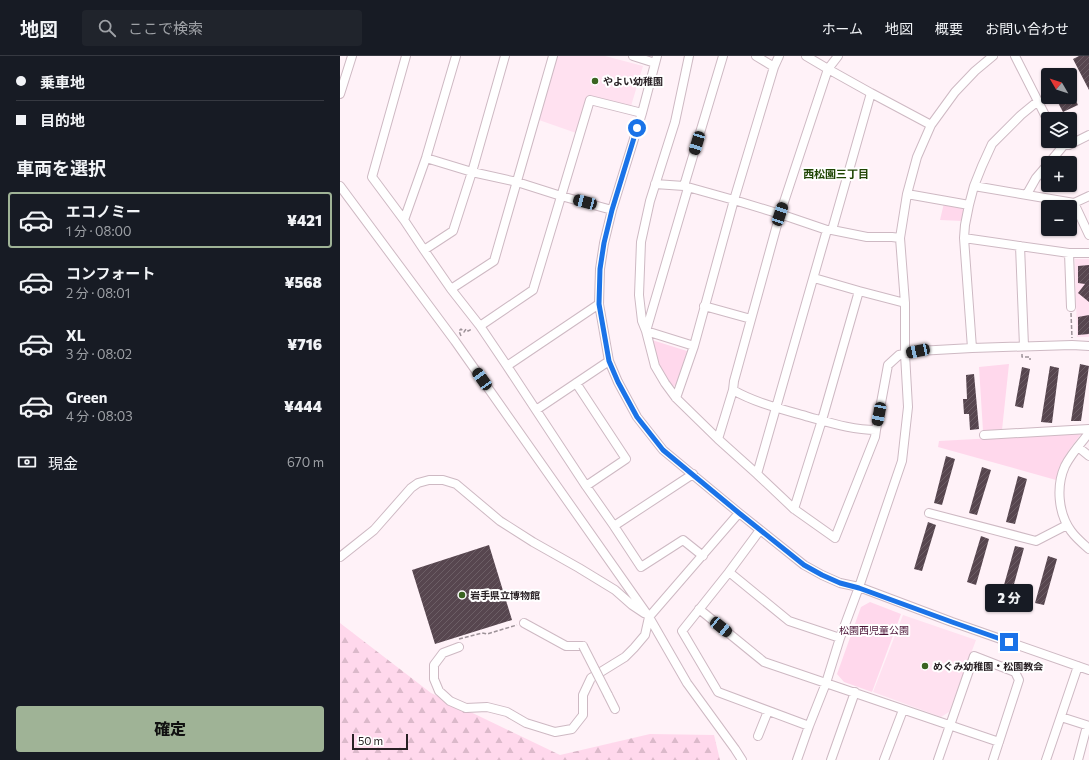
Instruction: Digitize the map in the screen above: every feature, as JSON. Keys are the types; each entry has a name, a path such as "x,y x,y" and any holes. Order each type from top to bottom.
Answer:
{"street":[{"path":"340,94 352,56"},
{"path":"406,56 372,177 480,326 641,567 683,540 703,556"},
{"path":"404,220 426,158 456,56"},
{"path":"424,250 453,231 472,172 505,56"},
{"path":"452,289 494,261 553,56"},
{"path":"632,56 656,59 642,113 612,210 604,243 600,269 599,304 609,361 618,382 637,417 663,450 760,530 804,565 816,572 840,583 859,588 1089,670"},
{"path":"689,56 675,122 650,201 641,242 639,295 642,321 655,366 676,398 794,509 835,538 875,437 888,365 899,355 918,351 972,348 1072,345 1089,346"},
{"path":"646,331 723,56"},
{"path":"756,56 774,67"},
{"path":"676,398 694,346 734,200 774,67 779,56"},
{"path":"806,56 871,94 931,125"},
{"path":"718,439 733,390 734,381 780,214 828,69 838,56"},
{"path":"797,760 826,683 840,638 859,588 902,461 908,408 904,354 905,303 900,238 907,194 918,157 931,125 955,92 975,71 993,56"},
{"path":"1015,56 1044,112"},
{"path":"757,474 814,278 871,94"},
{"path":"480,326 534,290 590,100 642,113"},
{"path":"972,348 964,238 965,224 974,186 992,144 1021,115 1038,101"},
{"path":"1077,141 1089,135"},
{"path":"426,158 472,172 517,182 612,210"},
{"path":"1027,194 1036,178 1041,173"},
{"path":"655,184 686,187 734,200 830,230 867,237 900,238"},
{"path":"340,186 455,341 650,617 687,683 742,760"},
{"path":"974,186 1055,200"},
{"path":"907,194 969,205"},
{"path":"1077,202 1089,196"},
{"path":"1077,209 1089,235"},
{"path":"964,238 1069,253 1089,253"},
{"path":"1020,246 1024,346"},
{"path":"1069,253 1071,308"},
{"path":"814,278 905,303"},
{"path":"794,509 822,420 858,290"},
{"path":"507,366 599,304"},
{"path":"704,306 751,319"},
{"path":"646,331 694,346"},
{"path":"536,410 609,361"},
{"path":"576,383 626,459 586,486"},
{"path":"733,390 776,407 822,420 848,427 876,430"},
{"path":"984,435 1089,429"},
{"path":"1089,433 1065,466 1062,473 1060,489 1061,505 1067,525 1079,541 1089,549"},
{"path":"1078,447 1089,454"},
{"path":"614,526 693,474"},
{"path":"340,557 374,530 411,488 418,483 429,480 443,480 456,484 500,521 532,542 615,590 650,617"},
{"path":"459,647 443,653 434,665 434,678 439,691 450,701 466,708 487,707 507,712 526,723 555,732 572,729 582,715 583,695 591,678 625,657 630,652 645,635 650,617 739,513"},
{"path":"930,514 1036,541 1067,525"},
{"path":"760,530 682,632 718,692 809,726"},
{"path":"729,572 789,621 840,638"},
{"path":"699,609 764,662 999,742"},
{"path":"524,623 566,646 583,646 615,709"},
{"path":"938,760 974,656 1015,672 1019,680 993,760"},
{"path":"1046,760 1078,666"},
{"path":"831,760 854,692"},
{"path":"884,760 903,710"},
{"path":"758,736 768,711"},
{"path":"1060,716 1088,726 1078,760"}],"path":[{"path":"1071,308 1072,345"},
{"path":"455,341 462,336 459,331 461,329 464,332 466,329 468,331 473,328 475,330 480,326"},
{"path":"459,647 457,640 482,633 487,634 524,623"}],"shaded area":[{"name":"やよい幼稚園","path":"557,56 605,56 643,66 631,106 589,95 576,133 539,120"},
{"path":"1075,259 1089,259 1089,337 1077,337"},
{"name":"めぐみ幼稚園・松園教会","path":"903,615 976,640 949,712 941,717 873,692"}],"green space":[{"path":"944,203 965,207 963,221 940,220"},
{"path":"652,340 687,351 677,385 670,387 659,366"},
{"path":"1009,364 1002,430 983,431 979,367"},
{"path":"1081,434 1063,461 1056,480 938,447 939,441"},
{"name":"松園西児童公園","path":"870,602 901,614 872,692 844,682 837,674 861,607"},
{"path":"340,623 431,693 560,755 650,734 714,735 720,760 340,760"}],"building":[{"path":"1079,56 1089,56 1089,90 1073,59"},
{"path":"1077,103 1078,105 1063,112 1059,104"},
{"path":"1089,265 1089,302 1078,293 1085,284 1078,283 1078,266"},
{"path":"1089,315 1089,334 1078,335 1078,317"},
{"path":"1080,364 1089,366 1081,421 1071,421"},
{"path":"1050,366 1059,368 1052,423 1041,422"},
{"path":"1022,367 1030,369 1023,408 1015,406"},
{"path":"974,374 979,429 970,430 969,414 964,414 963,399 967,399 966,375"},
{"path":"946,456 955,459 942,505 934,503"},
{"path":"982,467 991,470 977,515 969,513"},
{"path":"1018,476 1027,479 1015,524 1006,522"},
{"path":"928,522 936,525 922,571 914,569"},
{"path":"981,536 989,539 976,585 967,582"},
{"name":"岩手県立博物館","path":"489,545 512,620 435,644 412,570"},
{"path":"1015,546 1024,548 1011,595 1002,592"},
{"path":"1048,556 1057,559 1044,605 1035,603"}],"place":[{"name":"やよい幼稚園","path":"595,81"},
{"name":"岩手県立博物館","path":"462,595"},
{"name":"めぐみ幼稚園・松園教会","path":"925,666"}],"district":[{"name":"西松園三丁目","path":"836,174"}],"route":[{"path":"637,128 612,210 604,243 600,269 599,304 609,361 618,382 637,417 663,450 804,565 840,583 859,588 1009,642"}]}
